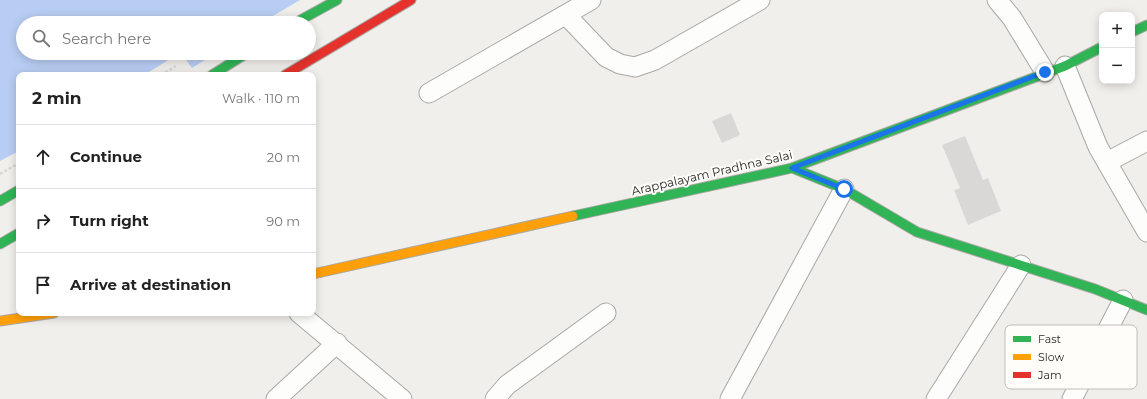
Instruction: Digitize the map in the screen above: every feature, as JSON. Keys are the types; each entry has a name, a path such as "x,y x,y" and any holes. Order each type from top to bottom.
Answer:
{"main road":[{"path":"308,16 337,0"},
{"path":"316,56 411,0"},
{"path":"1135,31 1147,25"},
{"name":"Arappalayam Pradhna Salai","path":"316,273 792,168 1045,72 1065,66 1100,48"},
{"path":"217,72 236,60"},
{"path":"289,72 309,60"},
{"path":"792,168 844,189 917,232 1139,304"},
{"path":"0,201 16,192"},
{"path":"0,244 16,235"},
{"path":"0,321 34,316"}],"street":[{"path":"429,93 591,0"},
{"path":"566,15 606,57 620,64 635,67 655,60 760,0"},
{"path":"997,0 1012,18 1045,72"},
{"path":"1065,66 1098,147 1147,232"},
{"path":"1107,162 1147,141"},
{"path":"730,399 844,189"},
{"path":"936,399 1022,265"},
{"path":"1124,325 1139,304"},
{"path":"495,399 507,385 606,313"},
{"path":"303,316 337,343 402,399"},
{"path":"276,399 337,343"},
{"path":"1072,399 1079,389"}],"path":[{"path":"166,72 176,66"},
{"path":"0,174 16,165"}],"water":[{"path":"0,0 300,0 273,16 16,16 16,60 169,60 149,72 16,72 16,153 0,161"},
{"path":"186,60 205,60 192,68"}],"building":[{"path":"731,113 740,135 722,143 712,121"},
{"path":"965,136 983,180 988,178 1001,211 968,225 954,190 960,188 942,145"}],"traffic: fast":[{"path":"308,16 337,0"},
{"path":"1135,31 1147,25"},
{"path":"573,216 792,168 1065,66 1100,48"},
{"path":"217,72 236,60"},
{"path":"792,168 844,189 917,232 1095,289 1147,310"},
{"path":"0,201 16,192"},
{"path":"0,244 16,235"}],"traffic: slow":[{"path":"316,273 573,216"},
{"path":"0,321 34,316"}],"traffic: jam":[{"path":"316,57 411,0"},
{"path":"290,72 310,60"}],"route":[{"path":"844,189 792,168 1045,72"}]}
